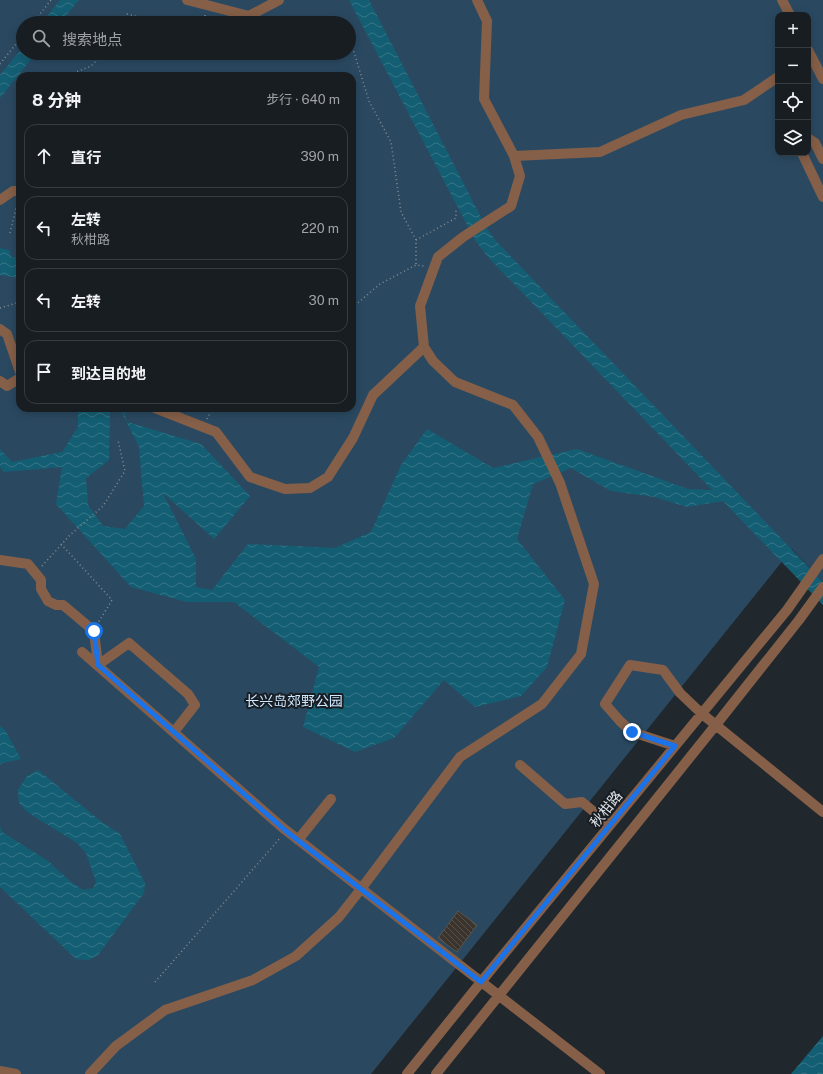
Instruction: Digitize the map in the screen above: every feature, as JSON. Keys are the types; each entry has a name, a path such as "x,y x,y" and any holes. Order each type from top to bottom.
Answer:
{"street":[{"path":"186,0 249,16 279,0"},
{"path":"90,1074 116,1046 165,1010 253,980 296,956 339,917 460,757 542,704 580,654 594,584 560,483 538,437 513,405 455,382 432,361 424,347 420,306 438,257 469,233 511,206 520,176 514,156 484,99 486,21 477,0"},
{"path":"782,0 788,12"},
{"path":"811,58 823,79"},
{"path":"514,156 600,152 681,115 744,100 775,79"},
{"path":"811,140 815,143 823,159"},
{"path":"803,156 823,197"},
{"path":"0,200 16,191"},
{"path":"0,329 7,334 16,360"},
{"path":"165,412 216,432 250,477 286,489 310,488 328,477 353,438 373,395 424,347"},
{"path":"0,381 7,386 16,380"},
{"name":"秋柑路","path":"407,1074 787,610 823,559"},
{"path":"0,560 28,564 41,580 41,590 48,601 56,605 64,605 94,631 98,665"},
{"path":"436,1074 715,726 799,620 823,587"},
{"path":"98,665 129,643 188,694 196,705 174,732"},
{"path":"82,652 286,831 600,1074"},
{"path":"675,746 632,732 605,704 630,665 663,670 680,693 701,714 823,812"},
{"path":"520,765 565,804 582,802 610,825"},
{"path":"298,840 331,799"},
{"path":"0,1071 16,1074"}],"path":[{"path":"38,16 51,0"},
{"path":"125,16 127,14 135,16"},
{"path":"0,64 16,44"},
{"path":"356,59 369,102 391,142 401,212 416,240 416,265"},
{"path":"76,72 91,66 97,60"},
{"path":"416,240 456,218 456,208"},
{"path":"10,233 16,210"},
{"path":"356,305 380,284 416,265 435,267"},
{"path":"0,308 16,303"},
{"path":"35,573 70,535 103,506 124,471 118,440"},
{"path":"61,544 112,600 94,631"},
{"path":"155,982 286,831"}],"green space":[{"name":"长兴岛郊野公园","path":"0,0 823,0 823,582 792,549 371,1074 0,1074"}],"water":[{"path":"60,0 79,0 66,16 47,16"},
{"path":"349,0 369,0 486,227 496,241 823,582 823,605 723,501 687,507 655,497 611,491 571,468 533,484 517,539 565,600 547,667 521,696 475,707 444,680 394,738 355,752 303,727 319,667 234,602 187,602 131,587 56,504 62,467 4,472 0,467 0,449 12,462 62,452 78,427 78,412 110,412 109,460 86,478 88,505 103,526 125,529 144,506 139,447 122,412 124,412 127,422 201,444 250,496 214,539 163,493 196,559 196,587 212,590 248,544 335,548 371,532 401,465 427,429 493,468 577,449 688,489 712,490 487,256 475,240"},
{"path":"16,56 16,60 30,60 21,72 16,72 16,78 0,98 0,75"},
{"path":"0,248 10,250 11,257 16,257 16,277 0,275"},
{"path":"0,726 5,730 21,759 2,763 0,765"},
{"path":"38,770 103,823 120,834 145,883 144,893 98,955 89,960 76,959 0,887 0,826 2,832 48,861 71,882 83,890 93,888 96,882 86,853 77,843 27,812 19,803 18,790 27,776"},
{"path":"823,1036 823,1074 791,1074"}],"building":[{"path":"458,911 477,925 457,952 438,938"}],"route":[{"path":"94,631 98,665 286,831 481,982 675,746 632,732"}]}
